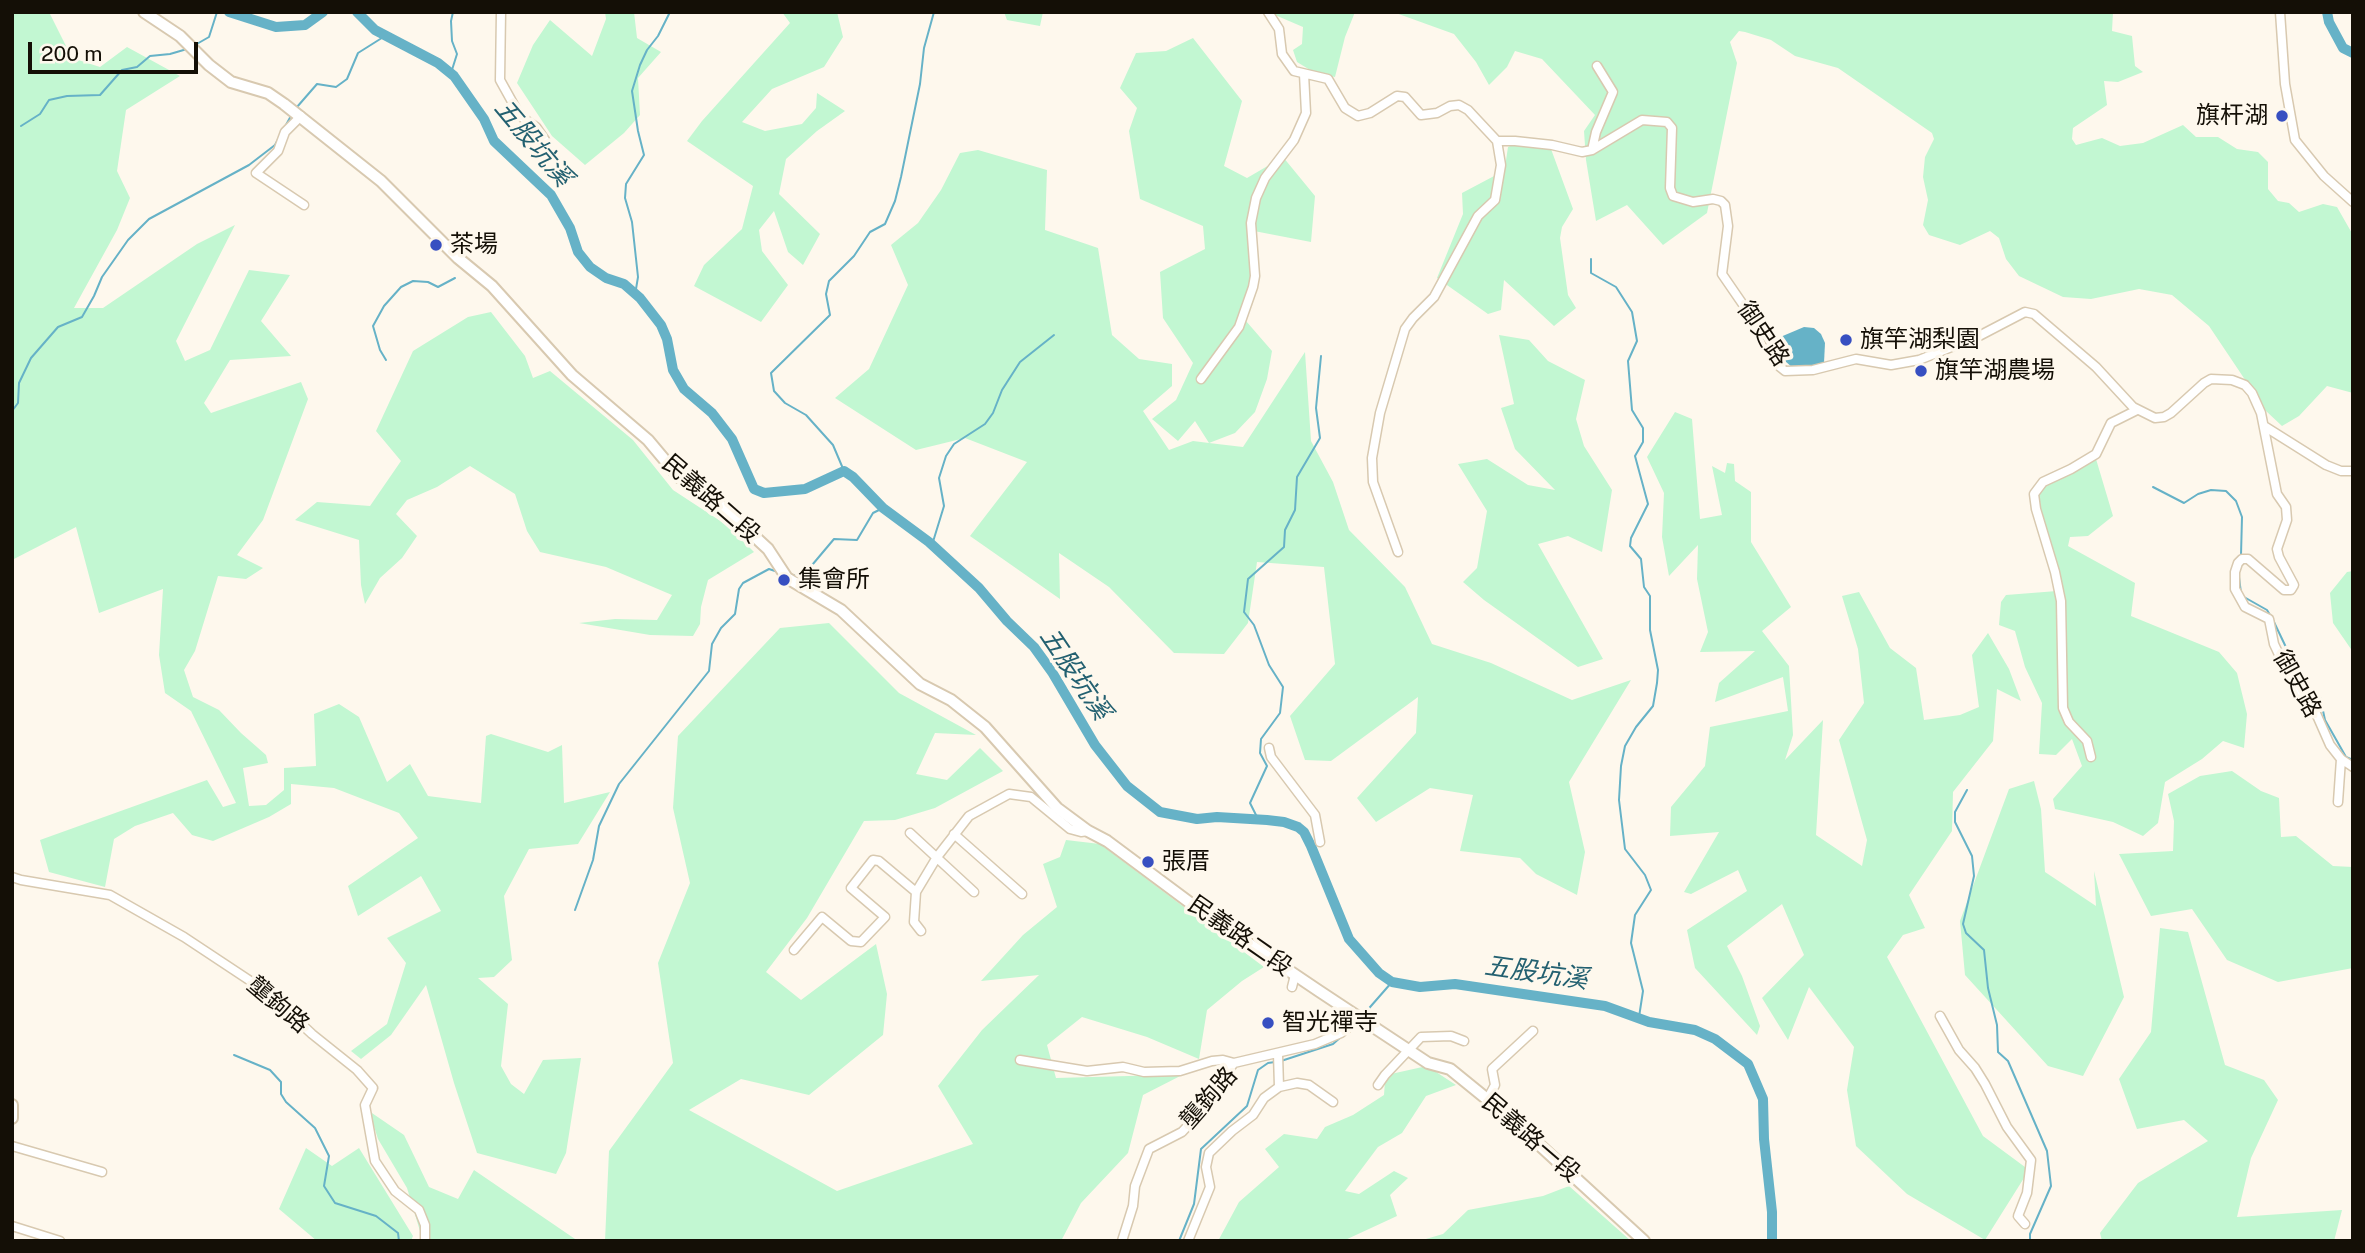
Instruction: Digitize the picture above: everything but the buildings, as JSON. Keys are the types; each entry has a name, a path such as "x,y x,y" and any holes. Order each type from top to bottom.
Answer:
{"main road":[{"name":"民義路二段","path":"144,12 170,29 231,82 268,93 381,181 458,258 492,286 572,375 648,440 678,477 715,500 768,549 787,578 841,610 920,684 951,701 985,727 1057,808 1088,831 1107,841 1205,914 1409,1050"},
{"name":"民義路一段","path":"1409,1050 1428,1063 1450,1069 1529,1135 1644,1241"},
{"path":"12,1105 12,1118"}],"street":[{"path":"500,12 500,80 520,116 536,127 545,139"},
{"path":"1268,12 1279,29 1282,54 1294,71 1328,79 1345,108 1358,116 1370,113 1397,96 1405,97 1421,115 1459,105 1468,110 1497,141 1501,165 1495,200 1478,216 1446,279 1405,329 1380,413 1372,457 1373,482 1398,552"},
{"path":"2280,12 2285,84 2295,140 2324,176 2353,202"},
{"path":"1497,141 1515,141 1582,152 1592,150 1596,132 1613,92 1597,66"},
{"path":"1201,379 1239,327 1254,287 1251,223 1256,198 1265,178 1294,140 1306,113 1304,74"},
{"path":"296,113 278,150 256,173 303,205"},
{"name":"御史路","path":"1592,150 1642,120 1670,124 1670,188 1673,197 1693,202 1713,199 1724,205 1728,226 1722,274 1765,331 1780,367 1785,371 1813,370 1856,359 1891,365 1919,360 1979,336 2016,314 2029,312 2096,367 2124,400 2137,410 2155,418 2164,417 2183,404 2204,383 2222,379 2245,385 2258,404 2277,494 2287,514 2277,549 2294,585 2288,592 2284,590 2248,559 2240,561 2233,582 2245,607 2269,619 2274,643 2289,676 2315,711 2323,732 2341,760 2353,767"},
{"path":"2091,757 2087,741 2069,722 2063,708 2061,601 2034,494 2043,482 2096,454 2111,423 2137,410"},
{"path":"2264,426 2326,465 2342,471 2353,471"},
{"path":"1269,748 1271,757 1315,815 1320,842"},
{"path":"2338,802 2341,760"},
{"path":"921,931 914,922 916,892 937,857 969,816 1009,794 1031,797 1070,829 1088,831"},
{"path":"910,833 974,892"},
{"path":"954,834 1021,894"},
{"path":"794,950 822,917 851,941 861,942 885,917 851,888 873,860 879,861 916,892"},
{"name":"壟鉤路","path":"12,877 110,895 184,937 267,992 312,1034 357,1070 373,1088 365,1105 365,1117 373,1141 371,1147 375,1161 396,1192 419,1210 425,1225 425,1241"},
{"path":"1292,987 1295,975"},
{"path":"1940,1016 1959,1050 1985,1084 2007,1127 2031,1160 2028,1193 2018,1216 2025,1224"},
{"name":"壟鉤路","path":"1122,1241 1133,1206 1135,1186 1149,1149 1182,1132 1198,1115 1211,1092 1234,1063 1278,1058 1341,1033 1360,1018"},
{"path":"1488,1100 1495,1085 1492,1069 1534,1031"},
{"path":"1378,1085 1421,1037 1451,1036 1464,1041"},
{"path":"1278,1058 1279,1087"},
{"path":"1020,1060 1087,1071 1123,1067 1144,1072 1180,1071 1212,1061 1234,1063"},
{"path":"1188,1241 1210,1187 1206,1167 1209,1153 1232,1130 1254,1115 1264,1098 1279,1087 1297,1083 1309,1085 1334,1102"},
{"path":"12,1146 102,1172"},
{"path":"12,1226 60,1241"}],"green space":[{"path":"12,12 49,12 72,58 100,67 127,47 180,76 126,110 117,171 130,198 117,230 74,308 103,308 197,244 235,225 176,341 185,361 210,350 249,270 290,275 261,321 291,356 230,360 204,403 211,413 301,382 308,399 263,520 237,555 263,568 246,579 218,576 195,651 184,670 193,697 219,710 266,755 268,763 243,768 249,806 266,805 284,790 284,768 316,766 314,714 339,704 359,717 387,782 410,764 428,796 481,803 486,736 491,734 548,752 562,745 564,803 610,792 578,844 529,849 504,896 512,960 494,977 478,978 508,1004 501,1066 511,1084 524,1094 543,1060 581,1058 566,1153 556,1174 477,1153 426,985 391,1035 361,1059 351,1051 387,1024 406,963 387,938 441,911 421,876 358,916 348,886 418,838 399,813 334,788 291,784 291,804 269,817 213,841 192,835 173,813 135,826 114,839 105,887 49,872 40,840 207,780 223,807 236,803 191,711 165,693 159,655 163,589 99,613 76,527 12,560"},
{"path":"605,12 634,12 637,38 661,52 638,78 640,115 624,133 585,165 552,136 517,83 533,45 550,20 592,56 606,19"},
{"path":"782,12 837,12 843,37 824,67 772,89 742,122 765,131 802,124 816,108 817,93 845,111 817,131 786,159 779,194 820,234 803,265 788,252 774,211 759,230 762,251 788,285 761,322 694,286 704,265 742,229 753,186 687,141 790,23"},
{"path":"1004,12 1043,12 1040,26 1007,20"},
{"path":"1268,12 1355,12 1345,37 1335,77 1315,73 1297,62 1293,50 1302,44 1303,27"},
{"path":"1393,12 2113,12 2112,31 2132,36 2135,66 2143,72 2118,82 2104,81 2107,105 2073,128 2072,139 2076,145 2102,138 2120,146 2143,143 2183,125 2196,137 2218,137 2237,149 2258,152 2268,162 2268,189 2278,201 2289,203 2299,212 2323,204 2337,207 2353,235 2353,393 2327,386 2299,416 2282,426 2266,411 2209,326 2172,295 2139,289 2091,299 2063,297 2019,276 2006,259 1999,238 1990,231 1960,245 1929,235 1923,225 1928,200 1923,177 1925,157 1934,139 1932,133 1838,68 1795,56 1771,40 1745,32 1739,31 1730,42 1737,63 1707,213 1663,245 1627,205 1596,221 1584,131 1595,115 1542,59 1515,51 1507,67 1489,85 1476,62 1454,34"},
{"path":"1193,38 1242,101 1224,166 1247,178 1283,157 1315,196 1311,242 1254,231 1259,268 1246,321 1272,351 1267,379 1255,412 1235,433 1209,443 1195,421 1178,441 1152,419 1176,400 1193,363 1163,318 1160,272 1205,249 1203,226 1140,199 1129,131 1137,108 1120,88 1136,53 1166,51"},
{"path":"1515,144 1551,149 1573,209 1562,227 1560,238 1568,295 1576,308 1554,326 1504,280 1501,310 1488,314 1437,278 1463,214 1462,193 1496,175 1505,167 1508,147"},
{"path":"978,150 1047,170 1045,230 1098,248 1112,335 1139,359 1172,364 1172,386 1143,411 1169,450 1193,441 1243,447 1305,352 1311,441 1333,482 1349,530 1405,587 1432,644 1491,663 1572,700 1631,680 1569,782 1585,852 1577,895 1536,874 1520,858 1460,851 1473,795 1430,788 1376,822 1357,798 1416,733 1418,697 1331,761 1305,760 1290,716 1335,664 1324,567 1257,562 1248,623 1224,654 1174,653 1109,587 1059,553 1060,599 970,536 1027,462 965,438 916,450 835,398 869,369 908,285 891,245 918,223 941,190 960,153"},
{"path":"491,312 525,356 533,378 550,371 633,440 673,490 728,526 754,552 708,580 700,624 693,636 650,635 579,623 615,619 657,620 672,595 606,567 540,552 527,531 515,494 470,466 437,487 407,500 396,514 417,536 402,558 380,578 365,604 361,585 359,540 295,520 317,502 370,506 401,461 376,431 413,351 468,317"},
{"path":"1499,335 1529,340 1548,361 1585,380 1576,419 1584,446 1612,490 1602,552 1568,536 1538,544 1603,659 1578,667 1463,582 1477,568 1487,511 1458,464 1487,459 1528,485 1555,490 1515,449 1501,408 1514,404"},
{"path":"1675,412 1692,419 1700,519 1722,515 1712,466 1725,473 1727,463 1734,464 1735,481 1751,492 1751,542 1791,607 1762,631 1789,666 1793,735 1785,760 1823,720 1816,835 1862,866 1867,840 1839,740 1864,703 1858,649 1842,596 1859,592 1890,648 1916,668 1924,720 1960,715 1979,707 1972,655 1988,633 2009,669 2021,701 1997,689 1993,741 1953,792 1952,831 1909,895 1925,928 1903,935 1887,957 1983,1136 2029,1170 1985,1240 1907,1194 1856,1146 1847,1090 1854,1047 1809,987 1788,1040 1762,998 1804,955 1782,904 1727,946 1742,976 1760,1026 1757,1035 1695,968 1687,930 1747,891 1738,870 1691,894 1684,892 1719,832 1670,836 1671,807 1705,766 1710,727 1788,711 1783,677 1715,702 1719,683 1755,651 1700,652 1708,632 1697,579 1698,545 1669,576 1662,537 1664,493 1647,457"},
{"path":"2096,459 2113,516 2088,536 2070,537 2068,546 2135,583 2131,616 2219,652 2237,673 2247,714 2244,748 2223,741 2202,759 2165,782 2158,823 2143,836 2113,822 2055,809 2053,799 2082,766 2072,739 2056,755 2039,754 2042,703 2025,667 2015,631 1999,625 2001,602 2006,595 2057,591 2033,486"},
{"path":"2353,571 2353,652 2333,623 2330,593 2347,572"},
{"path":"829,623 899,693 976,735 935,733 916,774 947,780 980,748 1003,771 935,808 895,820 864,821 807,918 766,972 801,1000 876,944 887,994 883,1035 809,1095 741,1079 689,1110 837,1191 973,1144 938,1086 982,1030 1039,975 981,981 1023,935 1057,907 1043,864 1060,857 1066,840 1100,844 1264,967 1207,1010 1199,1059 1147,1037 1082,1017 1047,1045 1056,1078 1165,1075 1188,1069 1190,1071 1143,1095 1128,1153 1081,1203 1061,1241 605,1241 609,1151 673,1063 658,963 690,883 673,808 678,736 780,628"},
{"path":"2232,771 2261,791 2279,798 2281,837 2296,836 2333,866 2353,867 2353,968 2278,982 2227,960 2192,909 2151,916 2119,854 2173,851 2174,821 2168,794 2200,776"},
{"path":"2034,781 2041,809 2045,872 2096,906 2094,871 2124,997 2083,1076 2048,1066 1965,975 1960,921 2009,789"},
{"path":"2160,928 2188,932 2225,1065 2264,1080 2278,1100 2251,1158 2237,1217 2342,1210 2334,1241 2102,1241 2100,1233 2138,1183 2208,1141 2184,1120 2137,1129 2119,1079 2151,1032"},
{"path":"1427,1066 1456,1085 1426,1096 1402,1133 1378,1147 1345,1191 1359,1194 1394,1171 1408,1178 1390,1195 1397,1216 1343,1241 1218,1241 1239,1202 1279,1167 1265,1149 1284,1134 1317,1139 1325,1127 1353,1115 1384,1095 1385,1081 1391,1074"},
{"path":"369,1111 404,1135 429,1187 458,1199 474,1170 578,1241 423,1241 407,1188 378,1139"},
{"path":"306,1148 332,1166 359,1148 413,1236 411,1241 317,1241 279,1209"},
{"path":"1569,1186 1631,1241 1419,1241 1443,1234 1468,1210 1543,1196"}],"water":[{"path":"1804,327 1814,328 1821,334 1825,343 1824,363 1819,366 1793,368 1785,361 1778,338"}],"waterway":[{"path":"195,45 209,37 217,12"},
{"name":"五股坑溪","path":"229,12 276,27 305,25 323,12"},
{"name":"五股坑溪","path":"357,12 375,30 438,63 454,76 484,119 494,141 551,195 570,228 578,252 590,267 606,278 624,284 640,298 661,325 667,339 673,370 684,389 712,413 732,439 754,489 764,493 805,489 844,471 853,477 883,508 929,542 979,588 1034,647 1095,745 1127,786 1160,812 1197,819 1217,817 1267,820 1298,827 1304,832 1311,846 1349,939 1379,973 1392,982 1420,987 1455,984 1605,1006 1649,1022 1695,1030 1715,1039 1748,1064 1763,1099 1772,1241"},
{"path":"451,73 457,54 452,41 453,12"},
{"path":"635,295 638,277 632,222 625,198 626,184 644,155 632,91 647,50 658,36 670,12"},
{"path":"844,471 833,445 806,415 785,403 774,391 771,373 830,315 826,294 829,281 854,256 870,232 885,224 901,177 920,84 924,48 934,12"},
{"path":"2327,12 2329,22 2343,48 2353,53"},
{"path":"297,107 317,84 336,87 347,79 358,53 385,36"},
{"path":"21,126 40,114 49,100 67,96 100,95 122,70 137,67 150,56 187,49"},
{"path":"12,411 18,403 19,383 31,358 58,327 82,317 102,277 128,240 149,219 249,165 275,145 292,114"},
{"path":"1591,259 1591,273 1616,287 1632,312 1637,341 1628,361 1632,410 1643,428 1643,442 1635,456 1648,504 1631,538 1630,546 1641,559 1644,587 1650,596 1650,630 1658,670 1657,683 1653,706 1625,746 1619,800 1625,849 1645,875 1651,890 1635,915 1631,943 1643,991 1639,1017"},
{"path":"386,360 373,326 384,306 401,287 413,281 428,282 438,287 455,278"},
{"path":"932,545 944,506 939,478 946,456 954,444 985,424 1020,362 1054,335"},
{"path":"1258,819 1250,803 1267,766 1260,753 1261,739 1280,713 1283,687 1269,665 1254,625 1244,612 1248,579 1284,547 1285,530 1295,510 1297,477 1320,438 1316,408 1321,356"},
{"path":"2153,487 2184,503 2211,490 2226,491 2236,501 2242,517 2241,555"},
{"path":"791,575 802,577 834,539 857,540 873,513 883,508"},
{"path":"575,910 593,860 599,826 619,784 709,671 712,644 721,628 735,614 739,589 743,583 769,569 775,571"},
{"path":"2239,577 2241,593"},
{"path":"2244,597 2267,610 2270,615"},
{"path":"2273,620 2304,685 2320,697 2325,720 2346,757 2353,760"},
{"path":"1967,790 1955,812 1955,822 1972,856 1974,876 1963,924 1966,933 1984,950 1988,988 1997,1025 1998,1052 2008,1061 2047,1151 2051,1186 2030,1234 2030,1241"},
{"path":"1364,1014 1392,982"},
{"path":"1281,1061 1333,1044 1358,1022"},
{"path":"234,1055 270,1070 281,1082 281,1094 286,1102 315,1128 329,1156 324,1186 335,1203 376,1216 398,1233 399,1241"},
{"path":"1179,1241 1194,1204 1201,1149 1247,1106 1258,1070 1275,1062"}],"place":[{"name":"旗杆湖","path":"2282,116"},
{"name":"茶場","path":"436,245"},
{"name":"旗竿湖梨園","path":"1846,340"},
{"name":"旗竿湖農場","path":"1921,371"},
{"name":"集會所","path":"784,580"},
{"name":"張厝","path":"1148,862"},
{"name":"智光禪寺","path":"1268,1023"}]}
